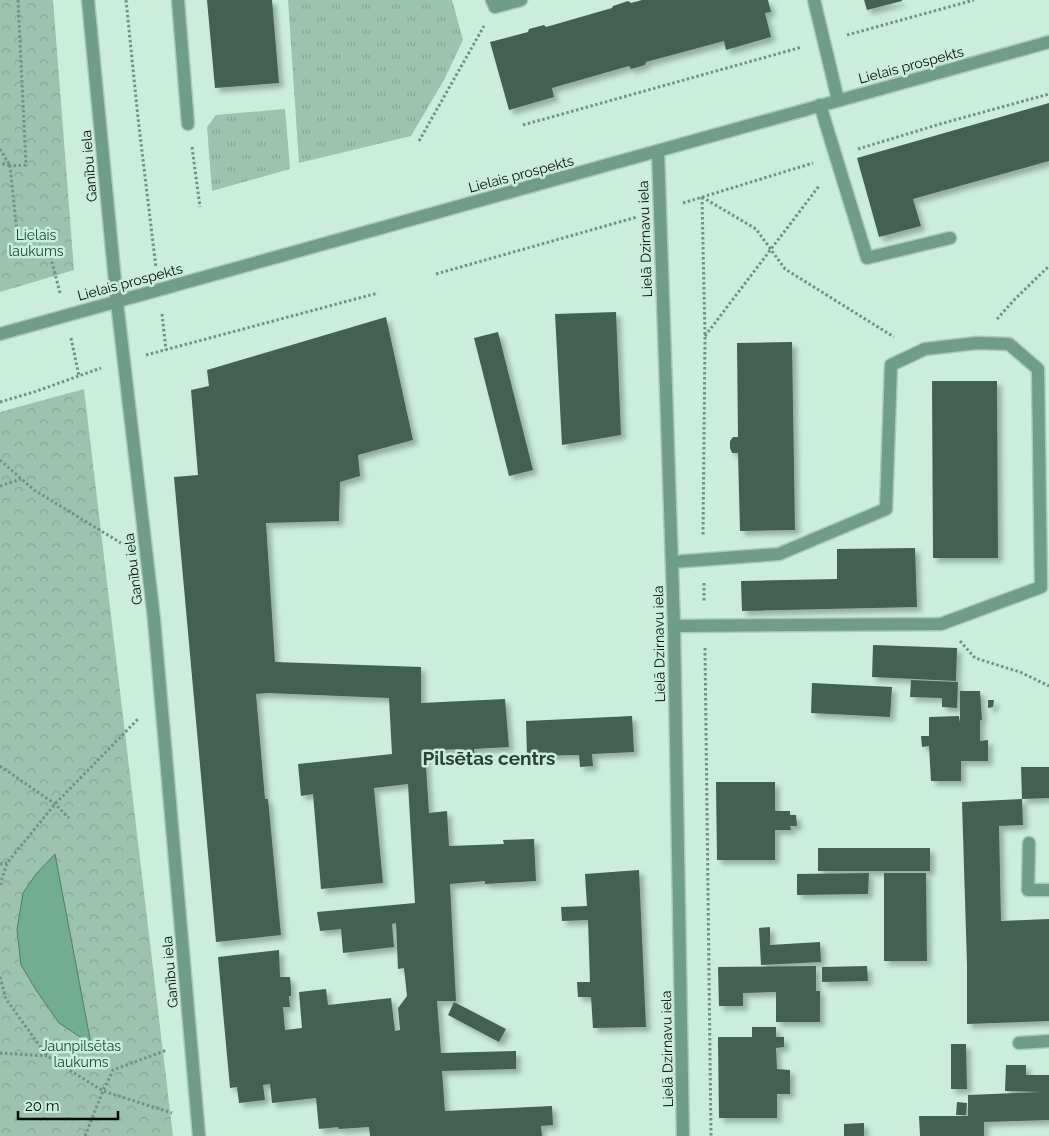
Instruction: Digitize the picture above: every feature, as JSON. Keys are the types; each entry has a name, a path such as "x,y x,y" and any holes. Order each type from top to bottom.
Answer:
{"street":[{"name":"Ganību iela","path":"88,0 117,302 154,619 199,1136"},
{"path":"178,0 188,124"},
{"path":"494,3 521,0"},
{"path":"814,0 838,100"},
{"name":"Lielais prospekts","path":"0,334 1049,42"},
{"path":"820,105 867,258 950,238"},
{"name":"Lielā Dzirnavu iela","path":"658,151 674,626 684,1136"},
{"path":"672,562 779,554 886,509 891,365 925,349 977,343 1009,344 1038,368 1045,586 945,623 674,626"},
{"path":"1029,843 1028,890 1049,890"},
{"path":"1019,1043 1049,1041"}],"path":[{"path":"0,163 10,166 26,165 18,0"},
{"path":"126,0 150,222"},
{"path":"523,125 974,0"},
{"path":"419,140 494,3"},
{"path":"685,202 837,159 940,124 1049,94"},
{"path":"188,124 200,207"},
{"path":"0,149 10,166 18,242"},
{"path":"705,337 837,159"},
{"path":"702,197 756,229 785,269 918,352"},
{"path":"702,197 705,337 703,560 711,1136"},
{"path":"436,274 634,218"},
{"path":"977,343 1015,299 1049,266"},
{"path":"0,402 124,361 378,293"},
{"path":"0,460 34,490 122,543"},
{"path":"0,486 22,479"},
{"path":"945,623 975,658 1020,672 1049,686"},
{"path":"0,885 7,863 55,804 138,719"},
{"path":"0,766 55,804 69,818"},
{"path":"0,864 7,863"},
{"path":"0,977 6,999 48,1056 103,1091 175,1113"},
{"path":"85,1136 113,1070 168,1050"},
{"path":"0,1053 48,1056"}],"green space":[{"name":"Lielais laukums","path":"0,0 53,0 74,270 0,292"},
{"path":"288,0 452,0 463,40 444,80 411,136 299,163"},
{"path":"285,109 290,169 212,191 207,127 216,115"},
{"name":"Jaunpilsētas laukums","path":"84,389 173,1136 0,1136 0,412"}],"shaded area":[{"path":"55,854 91,1044 59,1023 21,965 17,930 23,893 36,874"}],"building":[{"path":"207,0 272,0 279,83 215,88"},
{"path":"642,0 768,0 771,12 765,13 771,37 726,50 724,41 646,62 645,65 631,69 629,66 552,88 554,97 509,110 490,42 528,32 529,29 544,25 546,27 612,8 628,1 631,3"},
{"path":"864,0 902,0 902,1 867,10"},
{"path":"1049,103 1049,161 913,199 921,226 879,237 857,158"},
{"path":"616,312 621,435 562,445 555,314"},
{"path":"386,317 413,440 358,455 360,476 340,482 339,521 266,523 275,662 421,667 421,703 505,699 509,747 474,749 475,758 460,759 460,749 425,751 429,813 447,811 449,846 504,844 503,840 534,839 536,881 485,884 485,881 450,884 456,1001 437,1001 441,1053 516,1051 516,1069 442,1071 445,1111 552,1106 553,1125 541,1126 542,1136 370,1136 369,1127 319,1129 316,1098 272,1103 270,1084 263,1085 265,1100 239,1103 237,1087 230,1088 218,957 279,950 280,977 290,977 291,988 291,996 289,996 290,1007 283,1007 285,1030 302,1028 299,992 326,989 328,1005 391,998 395,1031 400,1030 398,1008 407,996 404,968 398,969 396,923 392,924 394,947 343,953 341,929 320,931 317,912 415,903 408,784 374,788 383,883 321,889 313,794 301,796 298,764 392,754 389,698 256,694 265,799 268,799 281,935 216,942 174,477 198,475 191,390 209,386 207,370"},
{"path":"498,332 533,470 509,476 474,338"},
{"path":"792,342 795,530 740,531 738,453 732,453 730,448 730,441 733,437 738,437 737,343"},
{"path":"932,381 997,381 998,558 933,558"},
{"path":"915,548 917,607 742,611 741,581 837,579 837,549"},
{"path":"873,645 957,648 956,681 872,677"},
{"path":"911,680 958,682 957,708 942,707 942,698 910,697"},
{"path":"812,683 892,687 890,717 811,713"},
{"path":"960,691 980,691 982,720 980,720 980,741 988,740 988,761 961,761 961,781 931,781 929,746 922,747 921,736 929,736 929,717 959,716 960,723"},
{"path":"988,700 994,700 993,707 988,708"},
{"path":"632,716 634,752 592,754 593,766 580,767 579,755 527,756 526,721"},
{"path":"1021,767 1049,767 1049,798 1022,799"},
{"path":"716,782 775,782 775,811 790,811 790,815 796,815 797,826 790,826 791,830 775,830 775,860 717,860"},
{"path":"1022,799 1023,825 999,826 1001,921 1049,919 1049,1021 967,1024 962,802"},
{"path":"818,848 930,848 930,871 818,871"},
{"path":"639,870 646,1027 593,1028 591,997 578,997 577,982 590,982 588,920 562,921 561,907 587,906 585,874"},
{"path":"869,873 868,894 797,895 797,874"},
{"path":"884,873 926,873 927,961 884,961"},
{"path":"770,927 770,945 820,942 821,962 761,965 759,928"},
{"path":"816,966 816,991 820,991 820,1022 776,1022 776,992 743,993 743,1006 719,1006 718,967"},
{"path":"867,966 868,981 822,982 822,967"},
{"path":"454,1002 506,1029 499,1042 448,1015"},
{"path":"752,1027 776,1027 776,1037 784,1037 784,1047 776,1048 777,1069 790,1070 790,1094 777,1094 777,1118 719,1118 718,1037 752,1037"},
{"path":"951,1044 966,1044 967,1089 951,1089"},
{"path":"1006,1065 1026,1065 1026,1075 1049,1075 1049,1120 984,1122 984,1136 920,1136 919,1116 968,1116 968,1095 1041,1092 1005,1091"},
{"path":"957,1102 967,1103 966,1115 956,1115"},
{"path":"864,1123 864,1136 844,1136 844,1124"}],"district":[{"name":"Pilsētas centrs","path":"489,758"}]}
